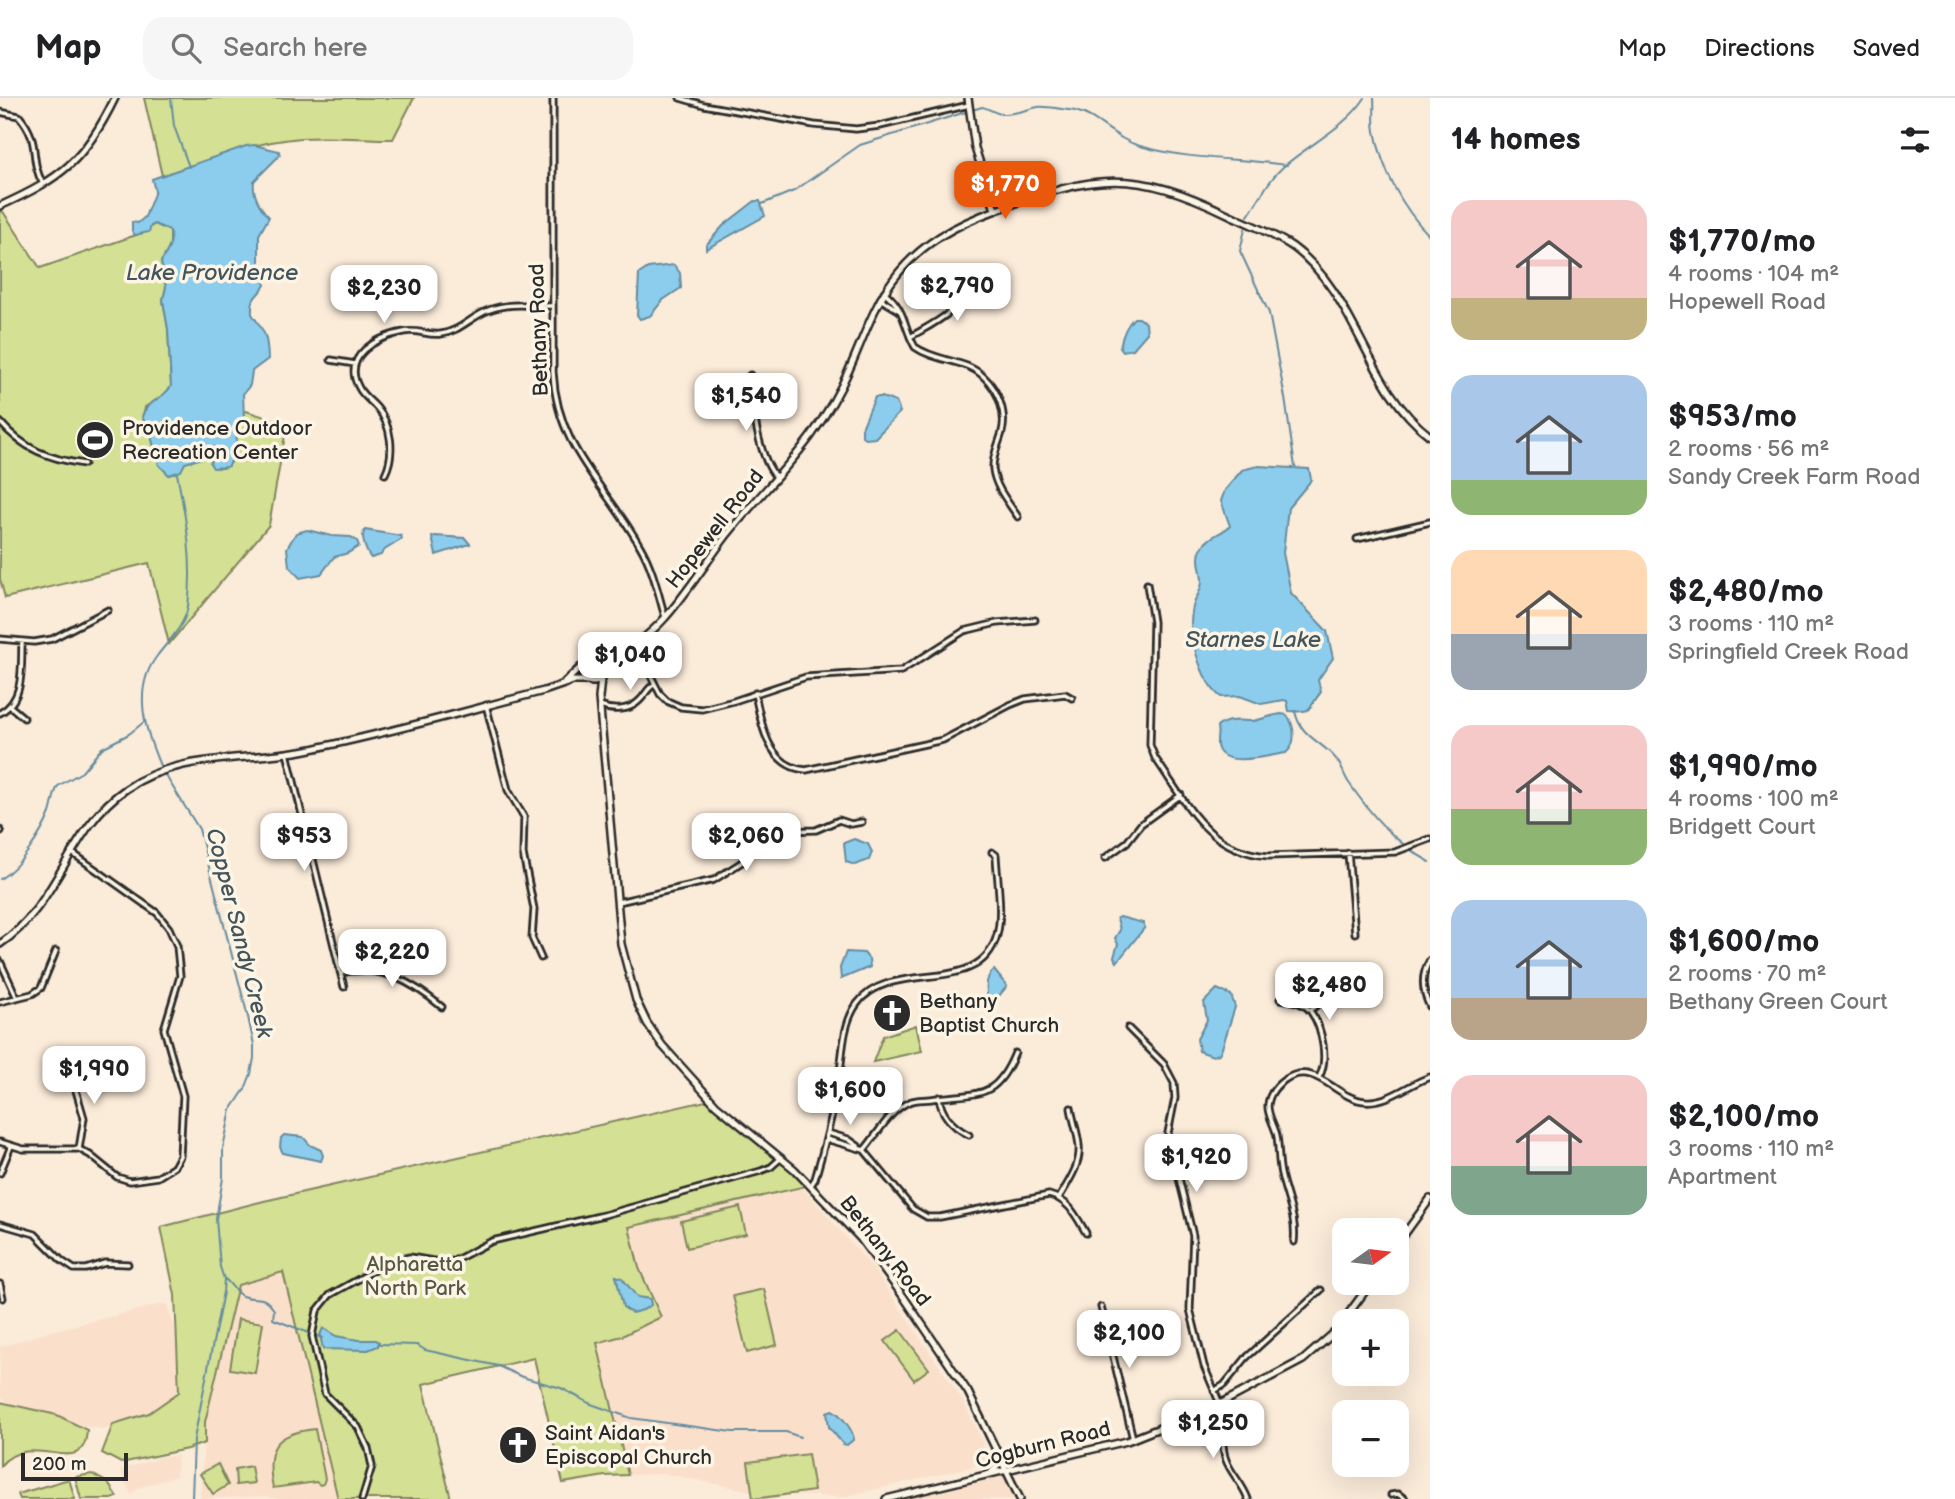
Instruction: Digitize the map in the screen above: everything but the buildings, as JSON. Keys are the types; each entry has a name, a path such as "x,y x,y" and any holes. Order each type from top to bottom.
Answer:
{"street":[{"path":"0,206 44,185 67,169 97,133 115,98"},
{"name":"Bethany Road","path":"553,98 554,387 562,425 573,448 644,554 654,577 665,618"},
{"path":"680,98 714,107 814,125 856,129 880,126 968,101 975,149 995,210"},
{"path":"0,113 19,116 31,133 35,148 36,173 44,185"},
{"name":"Hopewell Road","path":"602,677 665,618 728,533 811,437 833,403 880,299 906,264 931,241 952,228 995,210 1078,183 1136,181 1183,194 1274,236 1302,255 1325,279 1394,400 1412,421 1430,436"},
{"path":"910,337 953,312 971,279"},
{"path":"884,292 896,301 918,350 936,359 973,369 992,387 1001,405 1003,420 993,459 993,472 999,488 1018,517"},
{"path":"880,299 902,312"},
{"path":"386,474 392,456 387,428 380,412 358,388 355,364 360,353 368,346 401,332 442,334 452,331 479,314 499,307 526,304 553,306"},
{"path":"331,360 355,364"},
{"path":"751,375 755,422 770,470 776,478"},
{"path":"0,422 25,446 83,464"},
{"path":"1357,539 1430,522"},
{"path":"1147,584 1153,622 1150,745 1155,758 1208,832 1241,852 1268,856 1402,850 1430,839"},
{"path":"0,639 22,642 52,639 108,610"},
{"path":"633,648 667,701 687,708 708,708 806,677 901,671 964,631 997,623 1035,620"},
{"path":"0,713 11,707 17,694 21,677 22,642"},
{"name":"Hopewell Road","path":"596,660 605,661 633,648"},
{"path":"0,944 35,914 84,829 104,806 126,788 150,775 192,762 287,753 544,691 563,684 595,682 602,677 604,668 596,660 589,660 563,684"},
{"path":"583,664 582,675 588,681"},
{"name":"Bethany Road","path":"602,677 599,698 616,903 627,973 641,1011 678,1065 716,1105 811,1185 879,1261 968,1393 1020,1499"},
{"name":"Bethany Road","path":"588,681 599,698"},
{"path":"600,706 613,710 623,709 638,702 646,689 655,684"},
{"path":"755,693 773,753 795,769 806,770 933,743 963,732 1025,699 1065,694 1072,698"},
{"path":"486,705 508,790 524,817 523,854 534,909 532,938 541,958"},
{"path":"11,707 24,718"},
{"path":"287,753 344,987"},
{"path":"1105,858 1127,842 1141,824 1181,795"},
{"path":"616,903 714,880 741,862 753,839 785,831 816,830 839,820 851,824 862,822"},
{"path":"0,1142 23,1149 79,1149 117,1177 130,1181 158,1177 169,1171 178,1162 182,1149 183,1096 164,1029 166,1016 178,986 180,966 174,937 157,913 71,852"},
{"path":"811,1185 827,1136 846,1028 859,1001 873,989 889,982 965,971 981,962 990,950 999,925 996,856 992,852"},
{"path":"1349,853 1354,933"},
{"path":"0,1002 32,994 41,988 56,951"},
{"path":"1430,960 1425,967 1422,984 1430,1007"},
{"path":"0,961 17,998"},
{"path":"341,973 362,970 384,973 413,984 442,1007"},
{"path":"1310,1010 1332,994"},
{"path":"1280,999 1299,1003 1310,1010 1318,1026 1324,1057 1320,1077"},
{"path":"1128,1028 1164,1064 1174,1083 1175,1098 1168,1122 1168,1138 1193,1236 1190,1309 1204,1366 1224,1426 1226,1461 1241,1482 1248,1499"},
{"path":"862,1149 890,1117 906,1104 939,1097 976,1094 991,1088 1000,1082 1015,1053"},
{"path":"68,1063 84,1118 79,1149"},
{"path":"1294,1242 1294,1220 1281,1173 1277,1137 1268,1107 1276,1087 1288,1077 1304,1074 1320,1077 1348,1097 1369,1101 1385,1098 1430,1077"},
{"path":"939,1097 949,1121 969,1135"},
{"path":"1059,1198 1079,1157 1080,1148 1071,1108"},
{"path":"827,1136 862,1149 913,1209 927,1217 940,1217 1039,1196 1059,1198 1070,1206 1086,1233"},
{"path":"0,1173 11,1146"},
{"path":"362,1499 372,1466 368,1448 358,1427 325,1394 312,1336 317,1311 330,1295 391,1261 410,1257 439,1262 454,1261 492,1241 604,1215 761,1171 781,1158"},
{"path":"1409,1228 1430,1199"},
{"path":"1,1226 35,1234 74,1269 86,1269 105,1263 128,1264"},
{"path":"0,1284 3,1298"},
{"path":"1214,1391 1224,1385 1246,1358 1321,1290"},
{"name":"Cogburn Road","path":"886,1499 1133,1439 1217,1405 1303,1360 1335,1332 1362,1295"},
{"path":"1101,1307 1133,1439"},
{"path":"988,1475 996,1469 998,1463 996,1447"},
{"path":"1016,1491 1015,1477 1021,1467"},
{"path":"1391,1495 1398,1494 1405,1499"}],"shaded area":[{"path":"802,1187 873,1268 963,1401 991,1460 843,1497 781,1497 666,1474 628,1475 597,1342 622,1336 661,1317 639,1268 629,1227"},
{"path":"283,1272 338,1499 278,1499 267,1496 200,1499 205,1421 238,1284"},
{"path":"167,1303 187,1376 161,1415 104,1429 31,1418 0,1397 0,1347 51,1331"},
{"path":"178,1456 176,1476 138,1488 131,1495 120,1470 162,1457"},
{"path":"1010,1475 1019,1499 900,1499 959,1487"}],"green space":[{"path":"144,98 414,98 393,139 324,137 266,143 196,165 163,180"},
{"path":"0,207 40,268 139,234 155,224 170,231 170,249 161,262 166,287 163,300 168,329 171,386 167,393 145,407 143,421 150,432 159,465 202,458 204,446 215,447 212,466 227,466 234,456 237,424 244,418 243,410 287,424 269,525 169,644 149,563 5,598 0,579"},
{"path":"916,1025 922,1051 873,1062 883,1036"},
{"name":"Alpharetta North Park","path":"710,1100 777,1155 806,1186 629,1227 639,1268 661,1317 622,1336 597,1343 628,1475 563,1483 534,1358 423,1384 451,1499 338,1499 283,1272 238,1285 205,1422 205,1443 121,1463 102,1453 113,1424 149,1413 179,1392 175,1295 161,1227 264,1201"},
{"path":"740,1207 746,1234 687,1248 681,1221"},
{"path":"764,1289 777,1345 747,1353 733,1296"},
{"path":"238,1319 263,1323 255,1373 230,1369"},
{"path":"900,1330 929,1369 914,1380 885,1341"},
{"path":"0,1402 57,1415 87,1430 84,1445 77,1452 67,1454 27,1451 13,1455 0,1466"},
{"path":"315,1429 325,1479 323,1484 316,1482 273,1488 270,1463 276,1445 290,1434"},
{"path":"808,1454 814,1491 753,1499 748,1462"},
{"path":"218,1464 228,1485 213,1494 200,1474"},
{"path":"251,1466 254,1483 236,1485 235,1469"},
{"path":"92,1474 108,1483 117,1497 81,1499 75,1477"},
{"path":"69,1479 75,1499 20,1499 18,1494"}],"water":[{"name":"Lake Providence","path":"254,145 279,151 280,155 254,181 257,200 269,217 259,235 259,266 265,285 254,300 252,314 263,330 268,359 252,371 250,385 243,394 244,418 237,424 235,452 227,467 213,468 210,463 215,447 205,446 202,458 185,463 181,471 169,475 159,465 150,432 142,417 147,408 171,386 168,329 163,300 166,287 161,262 169,248 171,236 170,231 155,224 149,232 135,235 132,222 138,223 145,217 155,191 152,179"},
{"path":"755,201 760,201 765,216 706,249 706,245 724,225"},
{"path":"674,265 680,273 681,288 663,300 650,316 640,319 637,315 639,274 648,268"},
{"path":"1134,318 1146,323 1147,333 1133,349 1123,351 1120,347 1123,335"},
{"path":"875,397 896,402 900,412 875,438 866,439 862,436 862,428"},
{"name":"Starnes Lake","path":"1258,466 1309,469 1311,479 1288,508 1283,553 1291,593 1327,631 1333,658 1318,680 1321,692 1309,709 1303,711 1289,711 1287,701 1284,700 1261,704 1240,696 1221,697 1207,680 1194,643 1191,617 1202,582 1199,561 1201,549 1210,539 1230,526 1221,501 1225,490 1242,470"},
{"path":"307,530 351,537 359,546 334,557 321,574 300,578 289,566 287,548 296,533"},
{"path":"365,530 401,536 402,539 381,555 371,558 364,544"},
{"path":"432,537 465,538 470,544 436,555"},
{"path":"1287,715 1293,729 1292,745 1286,753 1239,759 1222,755 1218,749 1217,727 1221,724"},
{"path":"854,839 868,844 872,852 869,860 855,865 846,862 844,843"},
{"path":"1117,918 1143,923 1145,927 1117,962 1114,957 1118,944 1115,938 1120,930"},
{"path":"846,952 864,953 869,959 870,967 841,979 840,968"},
{"path":"994,970 1007,986 991,1001 988,1000 987,983"},
{"path":"1217,989 1231,995 1235,1007 1222,1048 1219,1054 1213,1056 1199,1051 1197,1039 1207,1020 1204,1002"},
{"path":"284,1135 303,1137 310,1145 321,1150 321,1161 283,1153 280,1147"},
{"path":"616,1276 622,1278 637,1297 650,1299 651,1305 632,1313 623,1307"},
{"path":"323,1328 336,1336 376,1340 379,1342 378,1346 368,1350 323,1349 320,1335"},
{"path":"832,1410 842,1418 853,1435 854,1439 847,1445 843,1444 829,1427 827,1412"}],"waterway":[{"name":"Copper Sandy Creek","path":"171,98 174,126 189,167"},
{"path":"1248,216 1278,172 1337,127 1365,98"},
{"path":"1374,98 1375,131 1388,174 1402,201 1430,236"},
{"path":"762,204 794,191 860,145 982,107 1002,114 1041,107 1075,111 1131,143 1158,151 1287,165"},
{"path":"1245,229 1240,251 1269,313 1295,467"},
{"name":"Copper Sandy Creek","path":"161,768 146,726 143,697 149,669 180,627 188,606 190,556 177,474"},
{"path":"1295,711 1306,733 1336,759 1366,807 1395,837 1430,862"},
{"path":"0,879 22,859 41,831 58,786 82,772 102,748 129,734 144,722"},
{"name":"Copper Sandy Creek","path":"164,773 199,829 254,1045 251,1074 231,1110 223,1148 223,1178 216,1219 220,1267 224,1279 223,1292 194,1439 192,1499"},
{"path":"225,1279 242,1296 266,1301 274,1310 273,1319 322,1338"},
{"path":"380,1344 417,1345 425,1350 498,1366 522,1377 561,1388 591,1404 631,1418 732,1432 786,1432 800,1437"}],"place":[{"name":"Providence Outdoor Recreation Center","path":"95,440"},
{"name":"Bethany Baptist Church","path":"892,1013"},
{"name":"Saint Aidan's Episcopal Church","path":"518,1445"}]}
